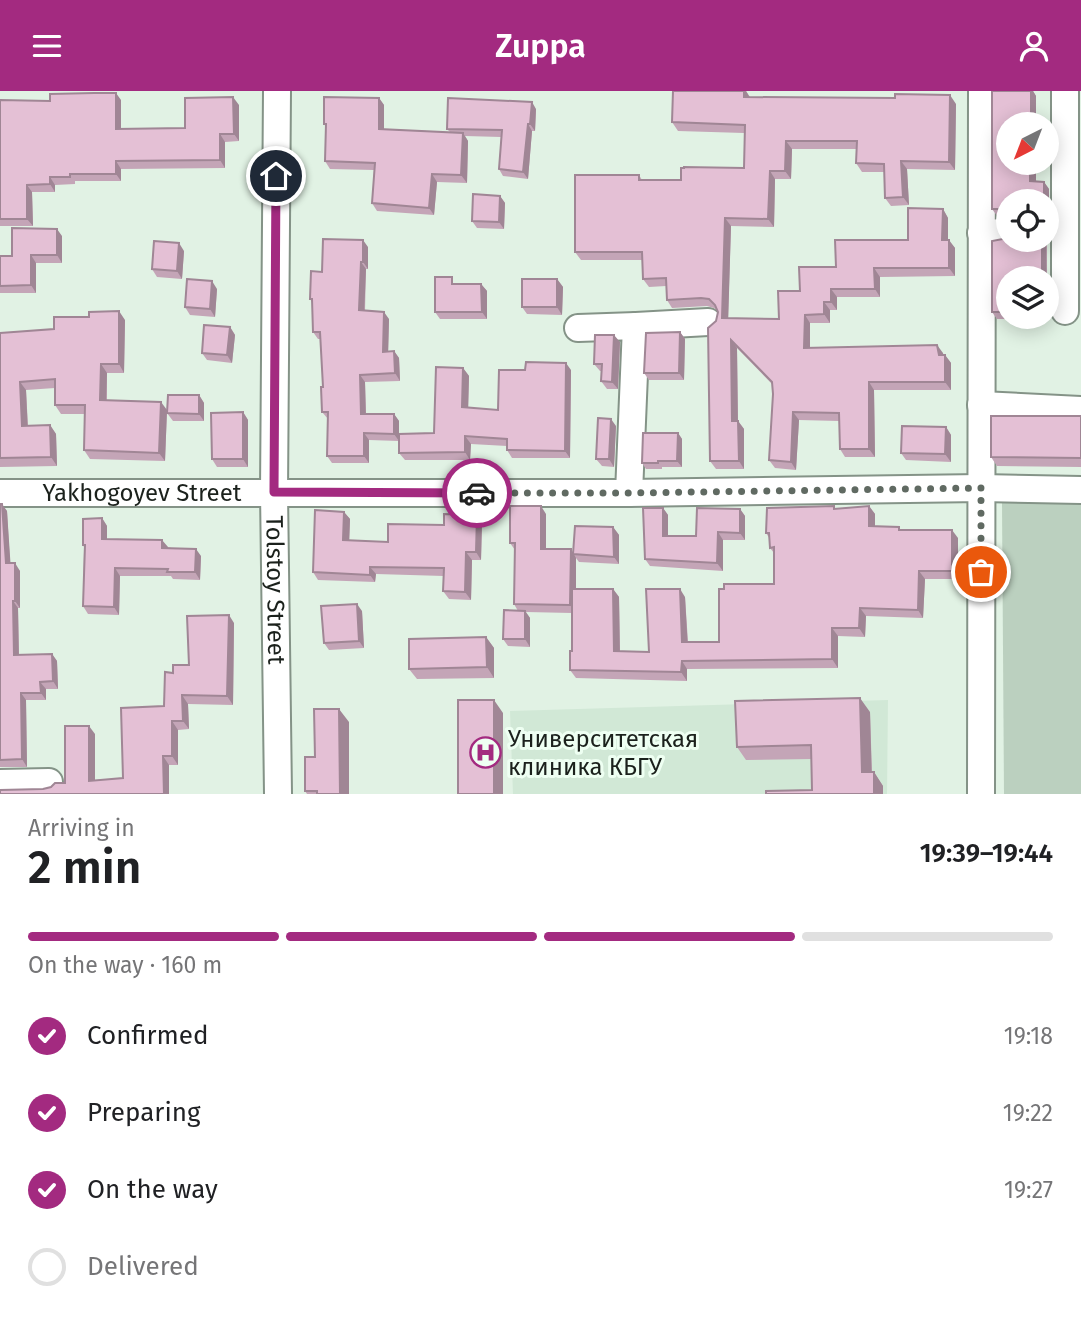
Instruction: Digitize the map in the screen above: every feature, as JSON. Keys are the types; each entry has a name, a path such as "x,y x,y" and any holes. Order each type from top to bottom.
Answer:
{"street":[{"name":"Tolstoy Street","path":"277,91 274,492 278,794"},
{"path":"981,794 982,91"},
{"path":"1059,219 1073,160 1065,91"},
{"path":"981,233 996,233"},
{"path":"1058,252 1065,311"},
{"path":"578,328 708,322"},
{"path":"629,493 636,326"},
{"path":"982,405 1081,409"},
{"name":"Yakhogoyev Street","path":"0,493 629,493 1081,489"},
{"path":"0,783 48,782"}],"shaded area":[{"path":"1002,503 1081,503 1081,794 1004,794"},
{"path":"888,700 887,794 513,794 510,711"}],"building":[{"path":"673,91 744,91 744,97 895,98 895,94 950,95 949,162 901,161 903,197 885,198 884,164 856,163 857,141 786,141 785,171 770,171 768,219 725,218 722,318 779,319 778,291 800,291 799,267 836,267 835,240 908,240 908,208 943,209 942,240 949,240 949,268 874,268 875,289 831,289 831,302 824,302 824,314 805,315 804,348 937,345 939,355 945,355 945,382 869,382 869,449 840,449 839,413 793,412 791,462 769,460 772,382 731,340 732,421 738,421 739,461 710,461 708,328 716,321 718,312 715,305 709,299 701,298 667,300 666,278 643,279 642,252 575,252 575,175 639,175 639,180 681,180 681,168 684,167 744,168 745,125 672,122"},
{"path":"992,91 1031,91 1031,112 996,112 996,175 1030,175 1030,181 1044,182 1044,189 996,189 996,209 992,209"},
{"path":"116,93 116,129 185,128 185,98 233,97 234,134 220,134 220,160 116,161 116,174 70,174 70,177 50,177 50,184 27,185 27,219 0,219 0,100 50,101 50,94"},
{"path":"324,97 379,98 379,129 463,133 461,175 432,174 429,208 372,203 375,163 325,161"},
{"path":"448,98 532,102 523,172 499,169 502,130 447,129"},
{"path":"473,194 500,196 499,222 472,221"},
{"path":"12,228 57,229 57,255 31,255 31,285 0,286 0,256 12,256"},
{"path":"323,239 363,240 359,310 384,312 383,352 394,351 395,373 360,375 361,414 394,414 394,434 364,433 364,456 327,456 328,412 322,412 320,332 313,332 310,299 311,271 322,272"},
{"path":"996,240 996,252 1042,252 1042,266 996,266 996,312 992,312 992,241"},
{"path":"154,241 179,243 177,271 152,269"},
{"path":"435,277 452,277 452,284 481,284 482,312 435,312"},
{"path":"187,279 212,281 210,309 185,307"},
{"path":"522,279 557,279 557,307 522,307"},
{"path":"119,311 119,364 101,364 100,400 161,402 159,453 84,450 85,405 55,405 55,379 20,382 22,426 50,425 51,457 0,458 0,333 54,329 54,317 89,317 89,312"},
{"path":"204,325 230,327 227,355 202,353"},
{"path":"680,332 679,373 644,373 646,333"},
{"path":"595,335 614,335 612,382 601,381 602,364 594,364"},
{"path":"526,362 566,363 565,451 507,450 507,439 465,436 465,452 399,453 399,434 434,433 436,367 463,368 462,407 498,410 499,370 525,370"},
{"path":"168,395 199,395 199,414 167,413"},
{"path":"243,412 243,459 212,459 211,413"},
{"path":"991,416 1081,416 1081,458 991,457"},
{"path":"598,418 611,419 609,459 596,459"},
{"path":"902,426 946,427 945,454 901,453"},
{"path":"643,433 678,433 677,461 642,463"},
{"path":"0,504 6,563 15,563 14,655 52,654 53,681 40,682 41,693 21,693 22,759 0,760"},
{"path":"510,506 541,506 541,549 571,549 570,605 514,604 515,543 510,543"},
{"path":"834,506 834,509 869,506 869,526 899,527 899,530 952,530 952,571 919,571 918,610 860,608 859,628 832,628 832,659 682,661 681,672 570,670 572,589 613,589 614,651 649,652 646,589 680,589 682,642 719,642 719,589 724,589 724,584 774,584 774,547 770,548 769,533 766,533 767,508"},
{"path":"643,508 663,508 663,536 696,536 697,508 740,509 740,533 718,532 717,563 645,559"},
{"path":"315,510 344,512 343,540 388,542 388,524 444,525 444,514 477,515 476,552 466,552 465,592 443,591 444,568 370,567 370,575 313,572"},
{"path":"102,518 102,539 162,540 162,548 196,549 195,572 115,568 114,607 83,606 83,519"},
{"path":"575,526 613,527 614,557 573,554"},
{"path":"357,604 359,641 324,643 321,606"},
{"path":"504,610 525,611 525,639 503,639"},
{"path":"229,615 227,696 182,695 183,721 172,721 172,756 163,756 164,794 0,794 0,790 43,789 55,783 65,783 65,726 89,726 89,781 123,778 121,708 164,706 165,672 173,673 173,665 189,665 187,616"},
{"path":"486,637 487,667 409,669 409,639"},
{"path":"860,698 862,772 874,772 874,794 766,794 766,791 812,790 811,745 737,747 735,701"},
{"name":"Университетская клиника КБГУ","path":"458,700 494,700 494,794 458,794"},
{"path":"314,709 339,709 340,794 305,791 305,757 315,757"}],"way so far":[{"path":"477,493 981,488 981,572"}],"place":[{"name":"Университетская клиника КБГУ","path":"485,753"}],"route":[{"path":"276,176 274,492 477,493"}]}
